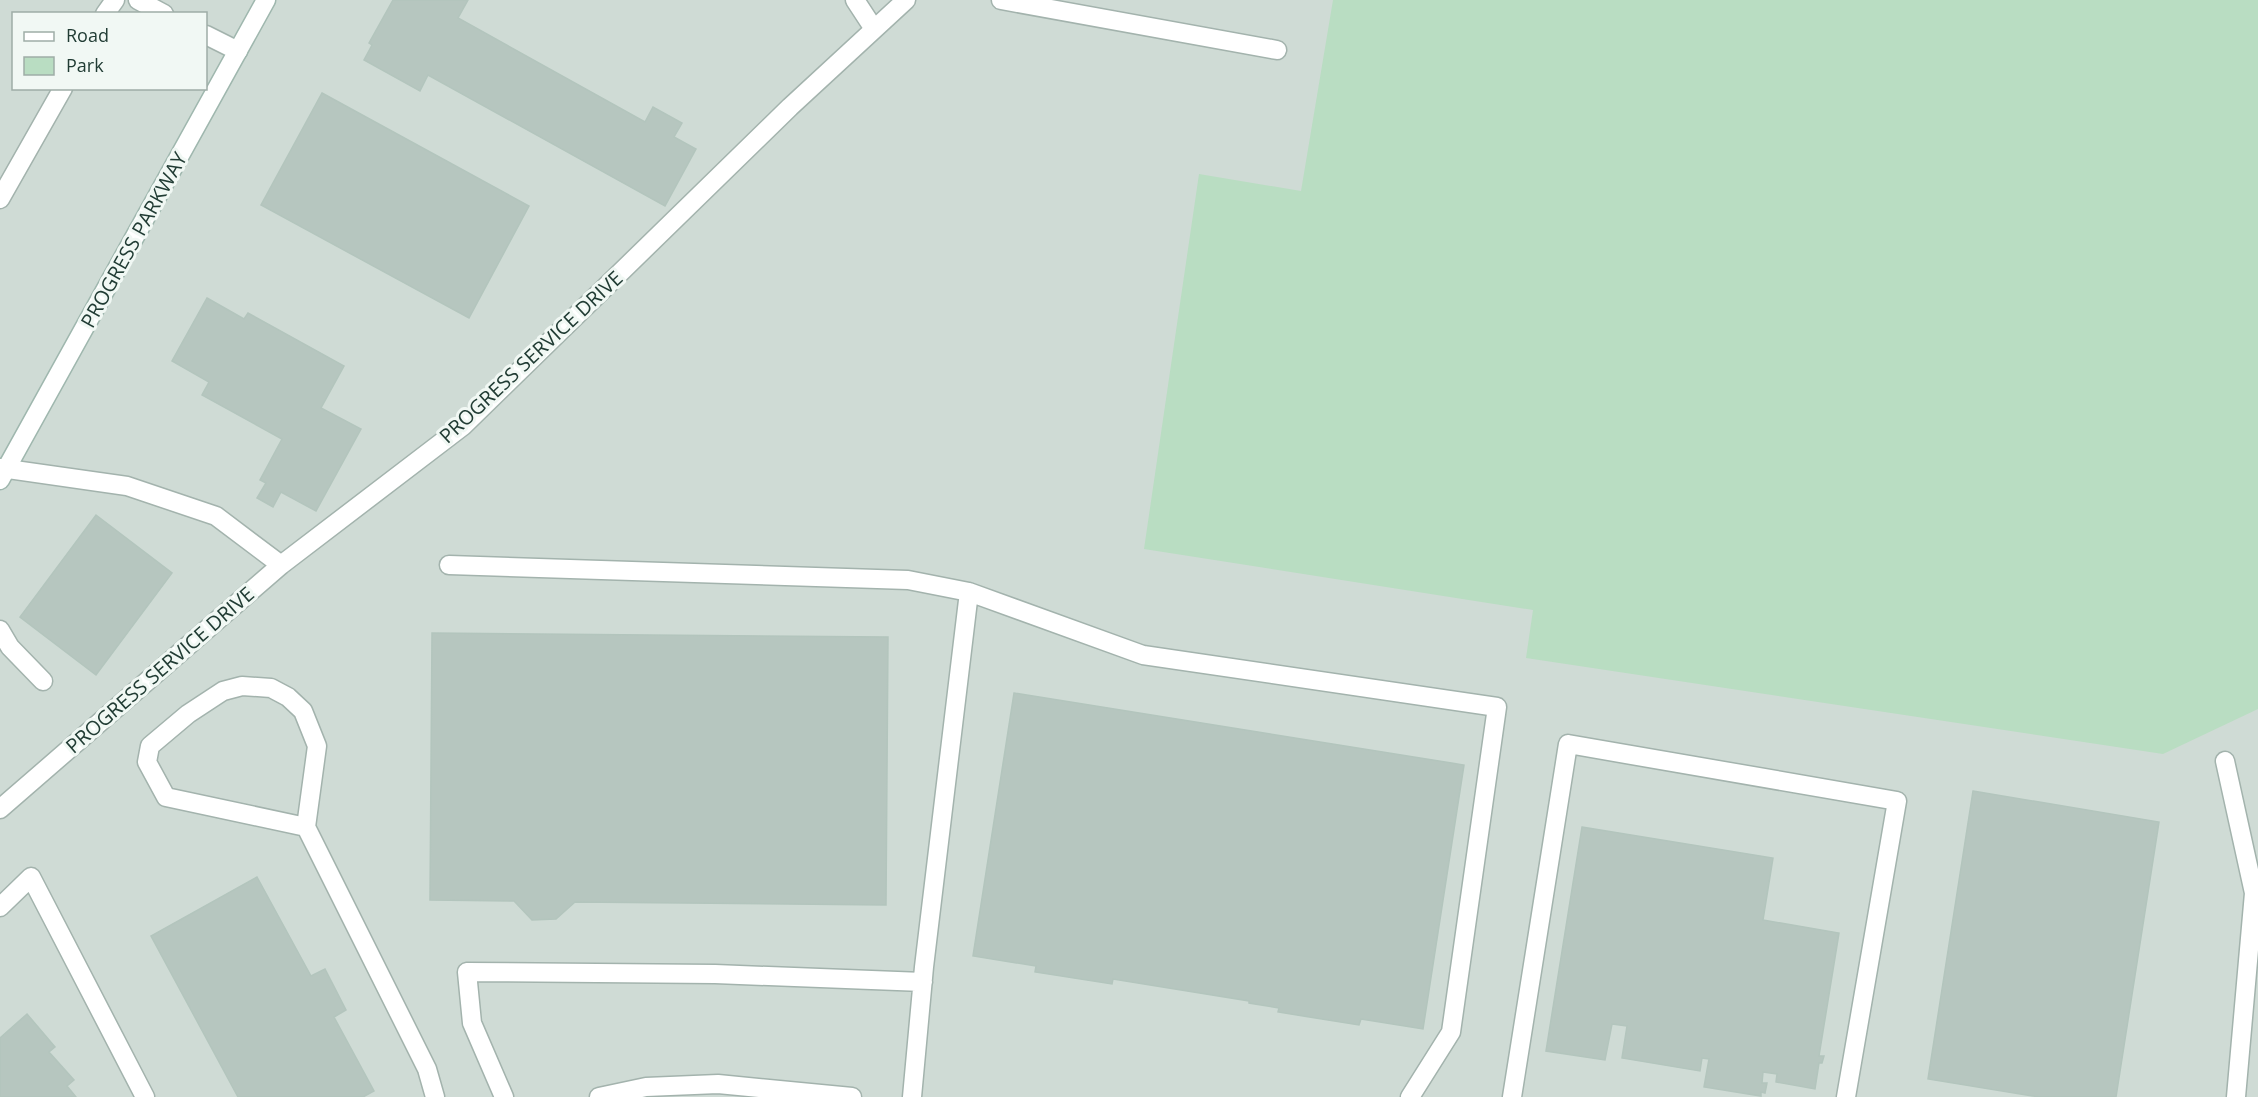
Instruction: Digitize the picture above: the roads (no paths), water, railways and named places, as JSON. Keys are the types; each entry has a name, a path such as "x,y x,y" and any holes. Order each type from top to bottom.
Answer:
{"street":[{"path":"138,0 160,12"},
{"name":"PROGRESS PARKWAY","path":"2,473 266,0"},
{"path":"855,0 874,29"},
{"name":"PROGRESS SERVICE DRIVE","path":"0,809 281,565 463,426 790,107 906,0"},
{"path":"1001,0 1277,50"},
{"path":"207,35 238,51"},
{"path":"0,199 62,90"},
{"path":"2,473 54,475 127,486 205,512 237,530 281,565"},
{"path":"450,566 908,580 969,592 1143,655 1497,707 1450,1032 1410,1097"},
{"path":"912,1097 923,982 969,592"},
{"path":"0,630 9,647 43,681"},
{"path":"306,827 166,797 147,762 150,746 188,714 223,691 242,686 271,688 288,697 303,711 317,746 306,827 427,1070 435,1097"},
{"path":"1512,1097 1568,744 1897,801 1846,1097"},
{"path":"2225,762 2254,893 2236,1097"},
{"path":"0,907 31,877 145,1097"},
{"path":"504,1097 472,1023 467,972 715,974 923,982"},
{"path":"599,1097 718,1084 783,1094 852,1097"}]}
